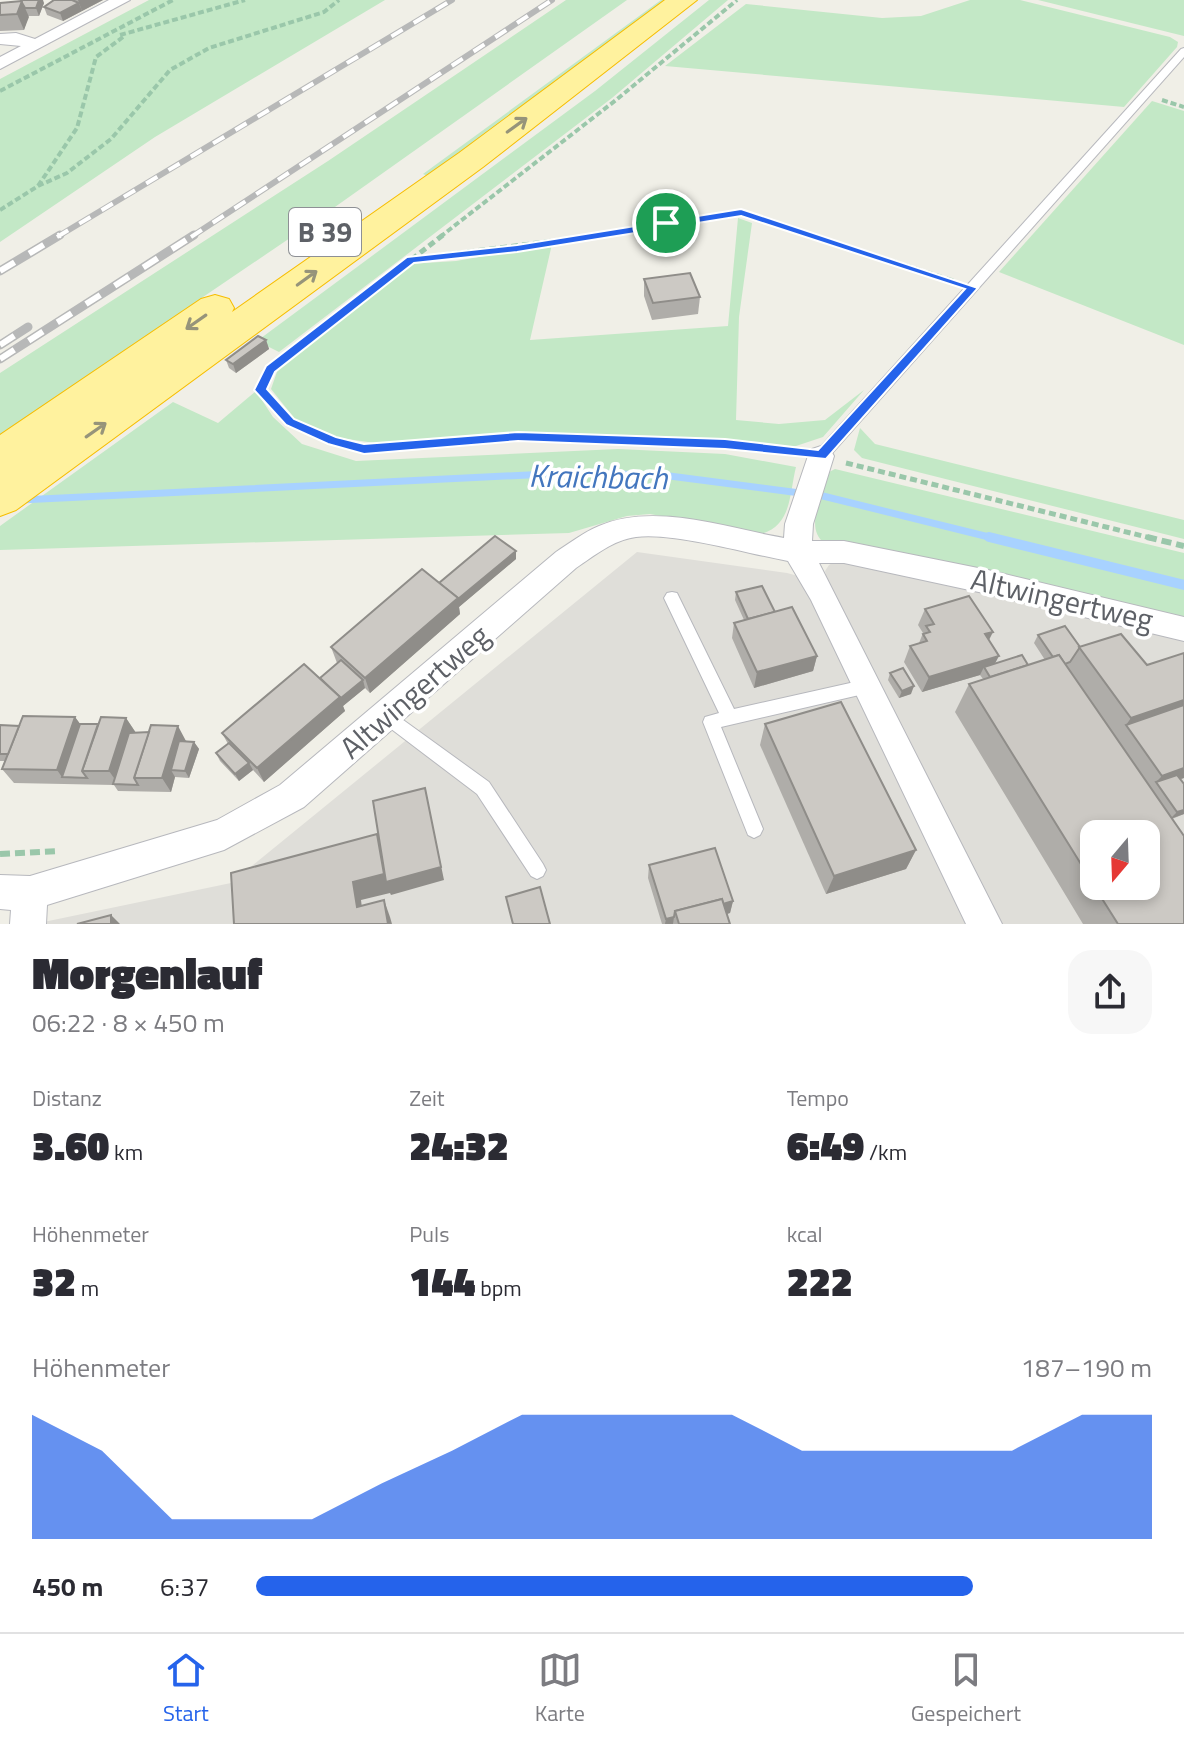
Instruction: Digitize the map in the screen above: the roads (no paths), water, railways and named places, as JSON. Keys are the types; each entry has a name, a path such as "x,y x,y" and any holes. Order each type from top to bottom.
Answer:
{"highway":[{"name":"B 39","path":"11,477 356,210 647,0"},
{"name":"B 39","path":"11,477 471,160 683,0"}],"street":[{"path":"0,64 122,0"},
{"path":"0,39 16,38 37,45"},
{"path":"818,465 798,538 984,924"},
{"name":"Altwingertweg","path":"19,903 224,834 292,796 388,717 566,560 607,534 637,526 798,538 844,552 988,582 1184,629"}],"lane":[{"path":"818,465 1184,51"},
{"path":"672,598 730,718"},
{"path":"754,829 711,722 868,686"},
{"path":"388,717 483,788 537,870"}],"waterway":[{"name":"Kraichbach","path":"0,501 568,473 662,475 823,496 997,539"},
{"name":"Kraichbach","path":"989,537 1184,585"}],"railway":[{"path":"57,237 452,0"},
{"path":"191,237 552,0"},
{"path":"0,271 60,235"},
{"path":"0,359 194,235"},
{"path":"0,345 28,327"}]}
